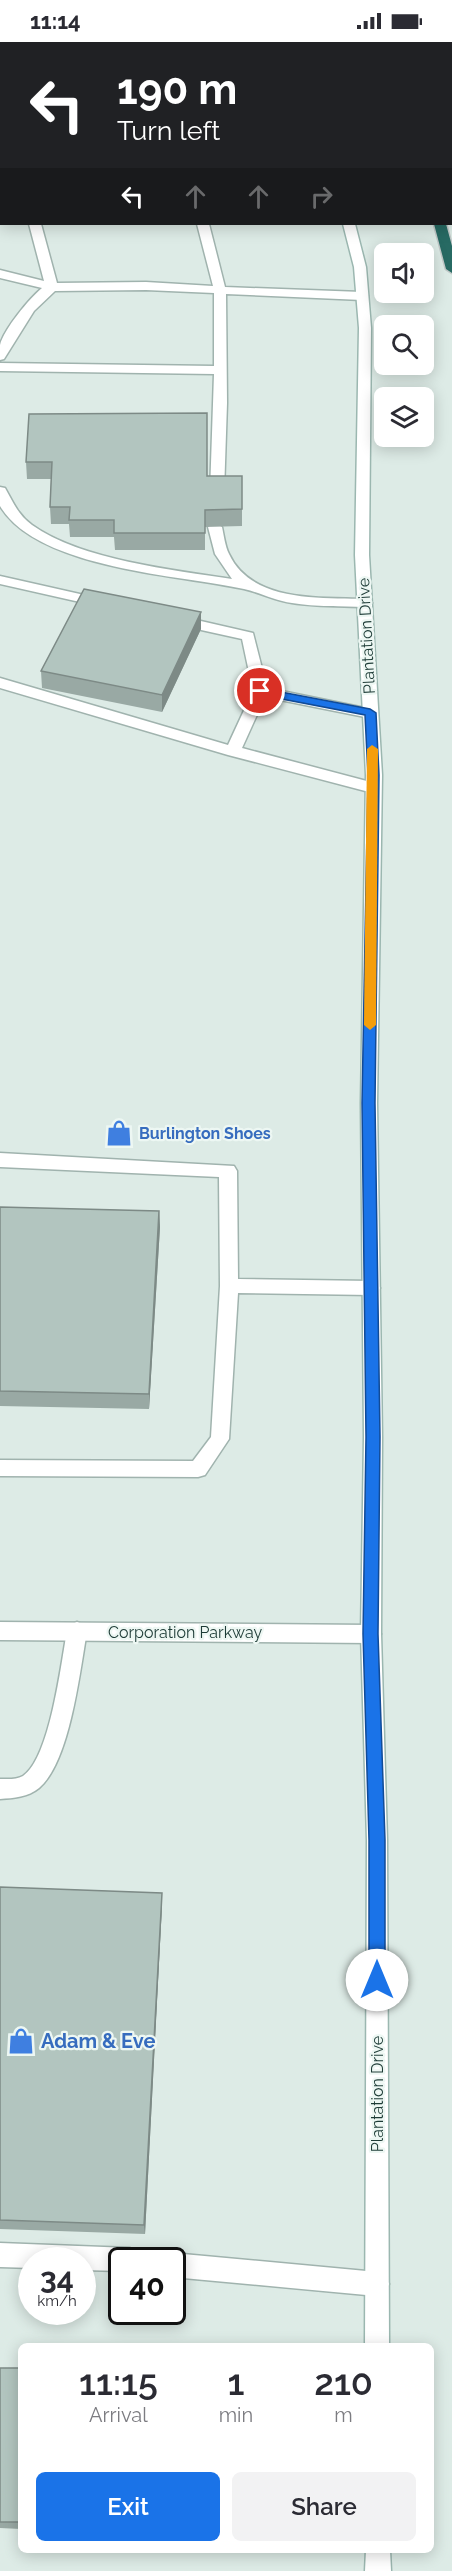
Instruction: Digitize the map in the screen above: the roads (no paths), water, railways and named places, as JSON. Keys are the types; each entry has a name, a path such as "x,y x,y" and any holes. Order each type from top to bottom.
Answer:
{"highway":[{"path":"440,225 452,269"}],"street":[{"path":"35,225 52,287"},
{"path":"203,225 220,290 221,387 217,493"},
{"name":"Plantation Drive","path":"349,225 360,267 365,328 362,508 373,788 369,1103 373,1437 371,1634 377,1840 377,2343"},
{"path":"0,274 52,287 146,286 362,296"},
{"path":"0,356 32,306 44,291 52,287"},
{"path":"0,367 221,370"},
{"path":"0,491 11,513 29,528 76,552 146,569 244,585 278,597 365,603"},
{"path":"215,526 222,556 231,571 244,585"},
{"path":"0,580 113,606"},
{"path":"169,618 248,636 260,691 233,751"},
{"path":"0,683 233,751 373,788"},
{"path":"260,691 370,713"},
{"path":"0,1160 228,1172 229,1286 220,1439 198,1469 0,1468"},
{"path":"229,1286 371,1288"},
{"name":"Corporation Parkway","path":"0,1631 371,1634"},
{"path":"0,1789 22,1787 42,1771 54,1748 77,1631"},
{"path":"0,2255 108,2259"},
{"path":"186,2266 377,2284"},
{"path":"378,2553 378,2571"}],"place":[{"name":"Burlington Shoes","path":"119,1133"},
{"name":"Adam & Eve","path":"21,2041"}]}
